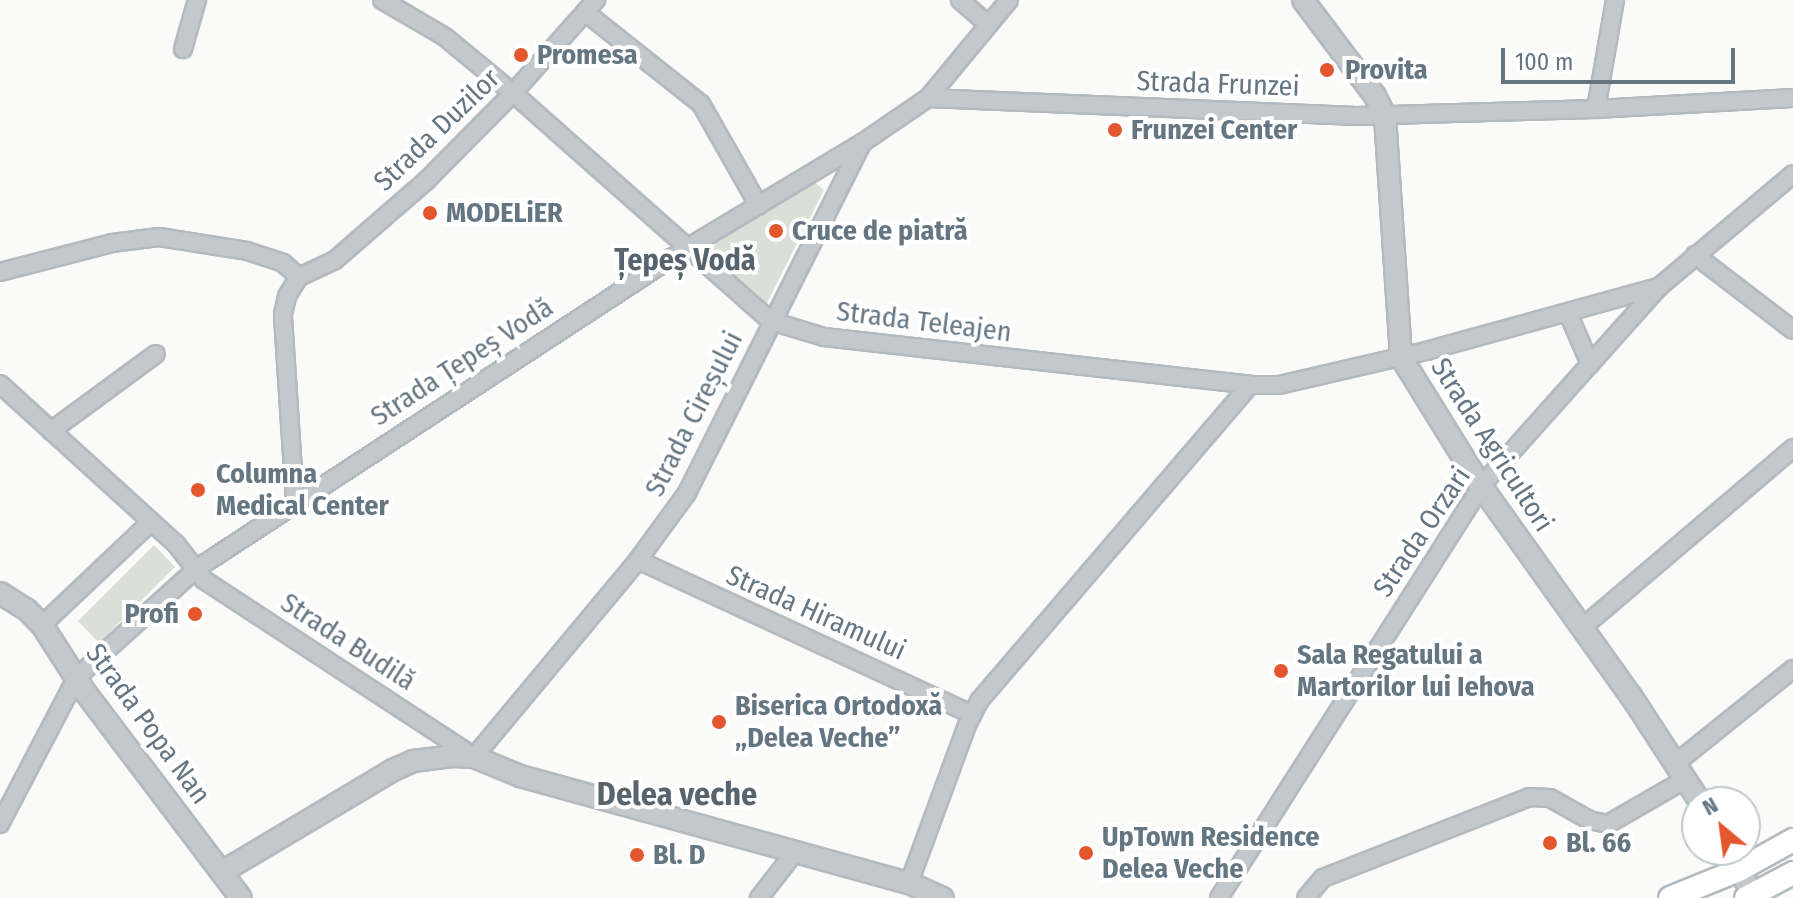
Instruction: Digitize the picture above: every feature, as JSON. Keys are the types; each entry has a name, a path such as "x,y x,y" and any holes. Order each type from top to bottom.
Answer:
{"main road":[{"path":"1761,851 1793,840"},
{"path":"1670,898 1724,866"},
{"path":"1750,897 1793,873"}],"street":[{"path":"183,49 197,0"},
{"name":"Strada Teleajen","path":"382,0 445,37 513,93 771,321 824,337 1250,385 1298,383 1659,287"},
{"path":"960,0 988,24"},
{"name":"Strada Țepeș Vodă","path":"0,824 77,677 196,569 687,248 862,143 928,98 1009,0"},
{"name":"Strada Agricultori","path":"1303,0 1375,96 1385,116 1401,357 1481,486 1583,627 1690,786"},
{"path":"1596,109 1613,1"},
{"path":"590,6 701,104 759,206"},
{"name":"Strada Duzilor","path":"299,277 321,270 426,181 513,93 590,6"},
{"name":"Strada Frunzei","path":"928,98 1385,116 1793,98"},
{"name":"Strada Cireșului","path":"474,757 638,560 687,493 862,143"},
{"name":"Strada Orzari","path":"1223,896 1481,486 1659,287 1793,174"},
{"path":"0,272 112,243 159,237 247,251 283,263 299,277 287,296 283,314 295,502"},
{"path":"1695,255 1793,330"},
{"path":"1568,313 1590,364"},
{"path":"51,431 156,354"},
{"name":"Strada Budilă","path":"0,384 176,544 212,585 474,757"},
{"path":"909,883 972,714 1060,603 1250,385"},
{"path":"1583,627 1793,448"},
{"path":"42,625 151,522"},
{"name":"Strada Hiramului","path":"638,560 972,714"},
{"name":"Strada Popa Nan","path":"0,593 27,610 42,625 241,898"},
{"path":"1306,898 1323,878 1530,797 1550,798 1589,820 1608,824 1681,771 1793,669"},
{"path":"222,872 393,770 429,758 474,757 520,776 909,883 943,898"},
{"path":"759,898 795,852"},
{"path":"1737,866 1750,897"}],"shaded area":[{"path":"815,183 824,190 766,305 704,249"},
{"path":"154,545 175,567 99,643 78,621"}],"place":[{"name":"Promesa","path":"521,55"},
{"name":"Provita","path":"1327,70"},
{"name":"Frunzei Center","path":"1115,130"},
{"name":"MODELiER","path":"430,213"},
{"name":"Cruce de piatră","path":"776,231"},
{"name":"Columna Medical Center","path":"198,490"},
{"name":"Profi","path":"195,614"},
{"name":"Sala Regatului a Martorilor lui Iehova","path":"1281,671"},
{"name":"Biserica Ortodoxă „Delea Veche”","path":"719,722"},
{"name":"Bl. 66","path":"1550,843"},
{"name":"UpTown Residence Delea Veche","path":"1086,853"},
{"name":"Bl. D","path":"637,855"}],"district":[{"name":"Țepeș Vodă","path":"685,260"},
{"name":"Delea veche","path":"677,794"}]}
